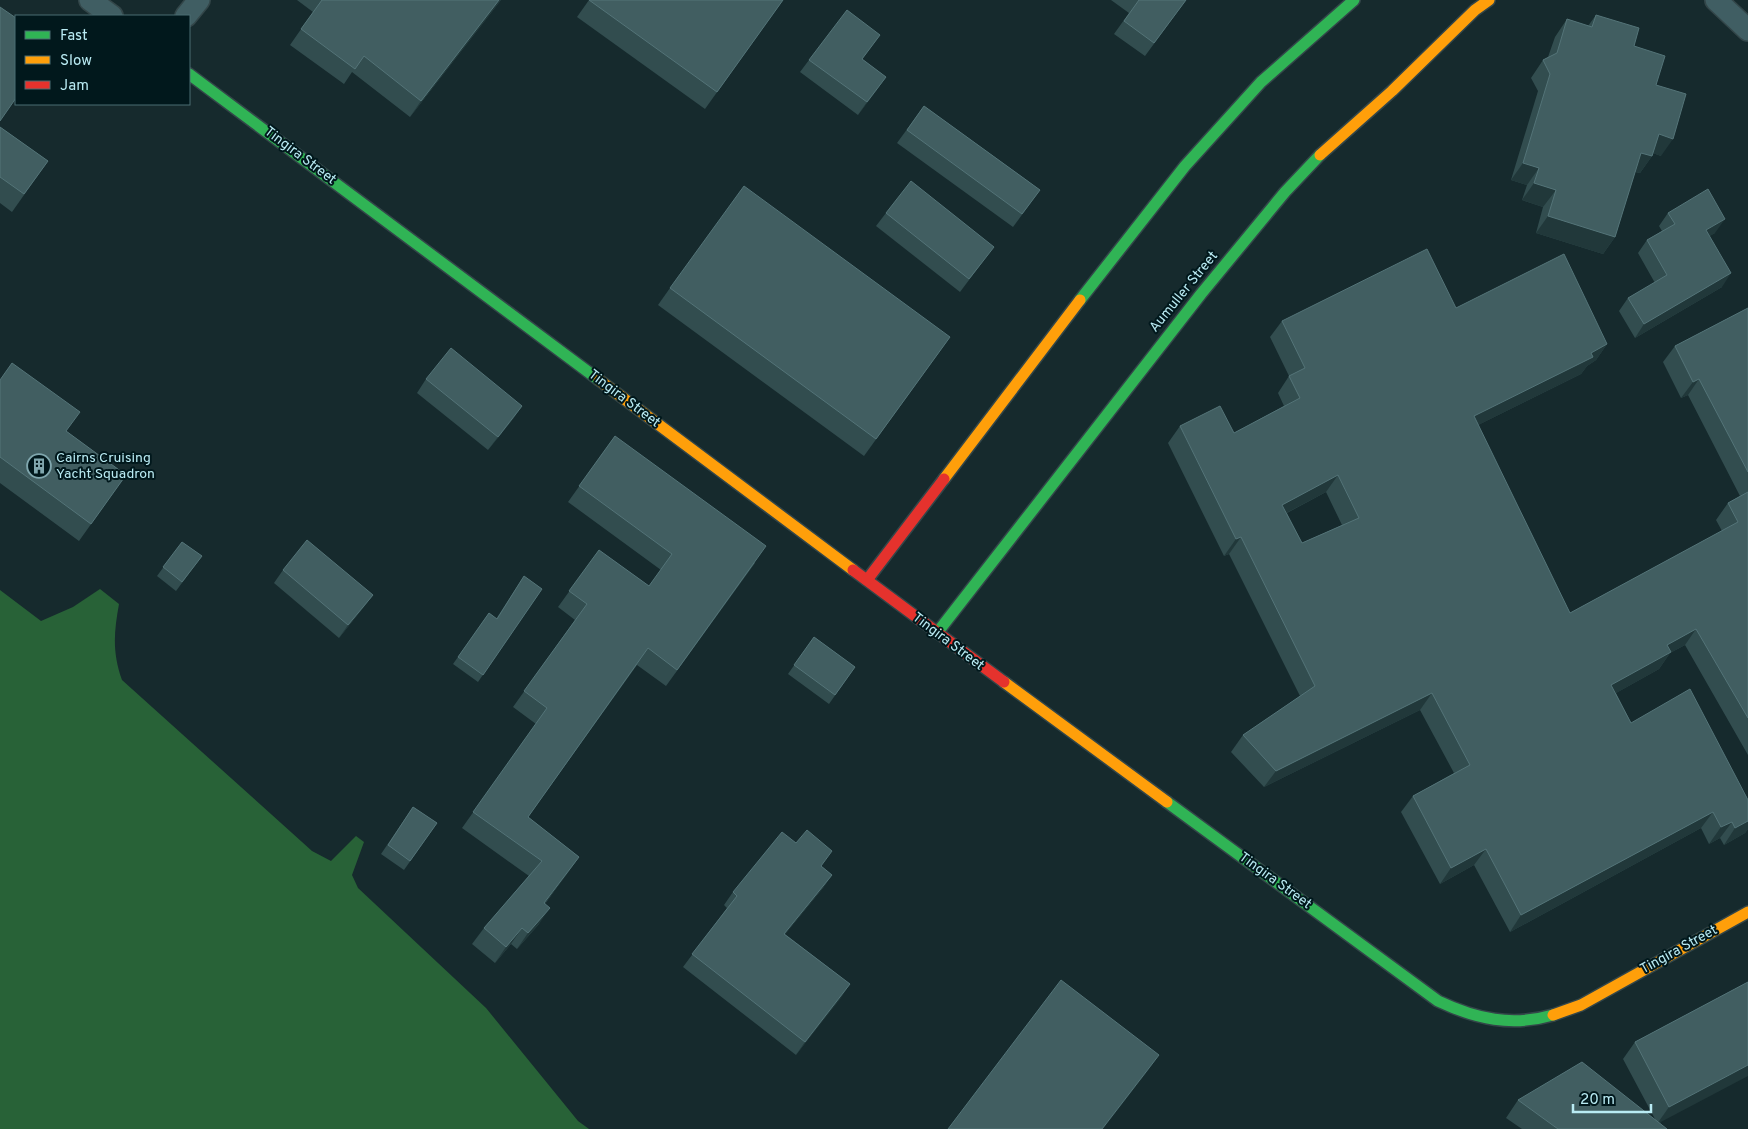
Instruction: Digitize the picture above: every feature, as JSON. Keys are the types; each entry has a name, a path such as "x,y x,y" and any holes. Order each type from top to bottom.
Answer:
{"street":[{"path":"90,0 111,15"},
{"path":"187,15 198,0"},
{"path":"867,580 1129,235 1185,166 1261,82 1354,0"},
{"name":"Aumuller Street","path":"937,633 1201,294 1284,192 1309,166 1392,91 1475,10 1489,0"},
{"path":"1716,0 1748,30"},
{"name":"Tingira Street","path":"190,75 937,633 1438,1001 1459,1012 1483,1020 1508,1023 1555,1016 1581,1005 1748,912"}],"shaded area":[{"path":"100,589 119,604 115,651 122,680 312,851 331,861 356,836 364,842 352,875 358,888 486,1008 578,1121 589,1129 0,1129 0,590 41,621 73,607"}],"building":[{"path":"322,0 499,0 421,101 364,56 355,69 301,29"},
{"path":"589,0 783,0 717,92"},
{"path":"1139,0 1186,0 1154,43 1124,21"},
{"path":"0,7 15,17 15,99 0,121"},
{"path":"847,10 880,35 862,59 886,77 867,102 809,60"},
{"path":"1596,15 1639,28 1634,46 1665,56 1656,85 1686,94 1673,139 1659,134 1652,156 1641,153 1615,237 1548,216 1556,190 1534,183 1539,168 1523,163 1550,74 1543,60 1557,53 1567,19 1592,27"},
{"path":"924,106 1040,190 1022,214 907,130"},
{"path":"0,127 48,161 24,194 0,177"},
{"path":"911,181 994,247 969,279 886,213"},
{"path":"744,186 950,337 876,439 670,288"},
{"path":"1708,189 1725,219 1706,230 1731,273 1644,324 1628,298 1667,275 1647,240 1675,224 1668,213"},
{"path":"1427,249 1456,308 1564,254 1607,344 1591,353 1593,357 1474,416 1570,613 1738,522 1728,503 1748,492 1748,718 1696,629 1667,645 1671,652 1611,685 1631,723 1690,689 1748,800 1748,821 1735,828 1732,822 1721,827 1713,812 1521,915 1486,849 1451,868 1413,796 1470,765 1432,693 1276,771 1243,735 1315,686 1241,537 1236,539 1180,426 1220,406 1234,433 1300,398 1289,376 1305,368 1282,321","holes":["1338,475 1359,518 1302,543 1282,505"]},
{"path":"1748,308 1748,472 1699,379 1693,382 1675,346"},
{"path":"451,348 522,406 498,437 426,379"},
{"name":"Cairns Cruising Yacht Squadron","path":"12,363 80,412 66,431 126,475 91,524 0,457 0,380"},
{"path":"615,436 766,546 677,670 648,648 528,817 579,857 544,903 550,908 528,933 522,928 506,947 484,928 542,861 473,812 547,708 524,691 587,604 569,591 599,550 649,586 672,554 579,486"},
{"path":"307,540 373,595 348,625 283,570"},
{"path":"182,542 202,556 182,582 163,567"},
{"path":"524,576 542,589 483,675 458,657 489,613 497,619"},
{"path":"814,637 855,667 835,695 794,665"},
{"path":"413,807 437,823 410,861 388,845"},
{"path":"807,830 832,851 821,866 832,875 784,934 850,984 805,1042 692,954 737,896 733,892 782,832 796,843"},
{"path":"1061,980 1159,1055 1102,1129 948,1129"},
{"path":"1748,982 1748,1065 1669,1107 1635,1042"},
{"path":"1582,1062 1667,1129 1558,1129 1518,1100"}],"traffic: fast":[{"path":"1080,300 1185,166 1261,82 1354,0"},
{"path":"190,75 599,380"},
{"path":"937,633 1201,294 1285,192 1320,155"},
{"path":"1167,802 1438,1001 1480,1017 1509,1021 1538,1019 1553,1015"}],"traffic: slow":[{"path":"1320,155 1392,91 1475,10 1489,0"},
{"path":"944,479 1080,300"},
{"path":"599,380 853,570"},
{"path":"1004,682 1167,802"},
{"path":"1553,1015 1581,1005 1748,912"}],"traffic: jam":[{"path":"867,580 944,479"},
{"path":"853,570 1004,682"}],"place":[{"name":"Cairns Cruising Yacht Squadron","path":"39,466"}]}
